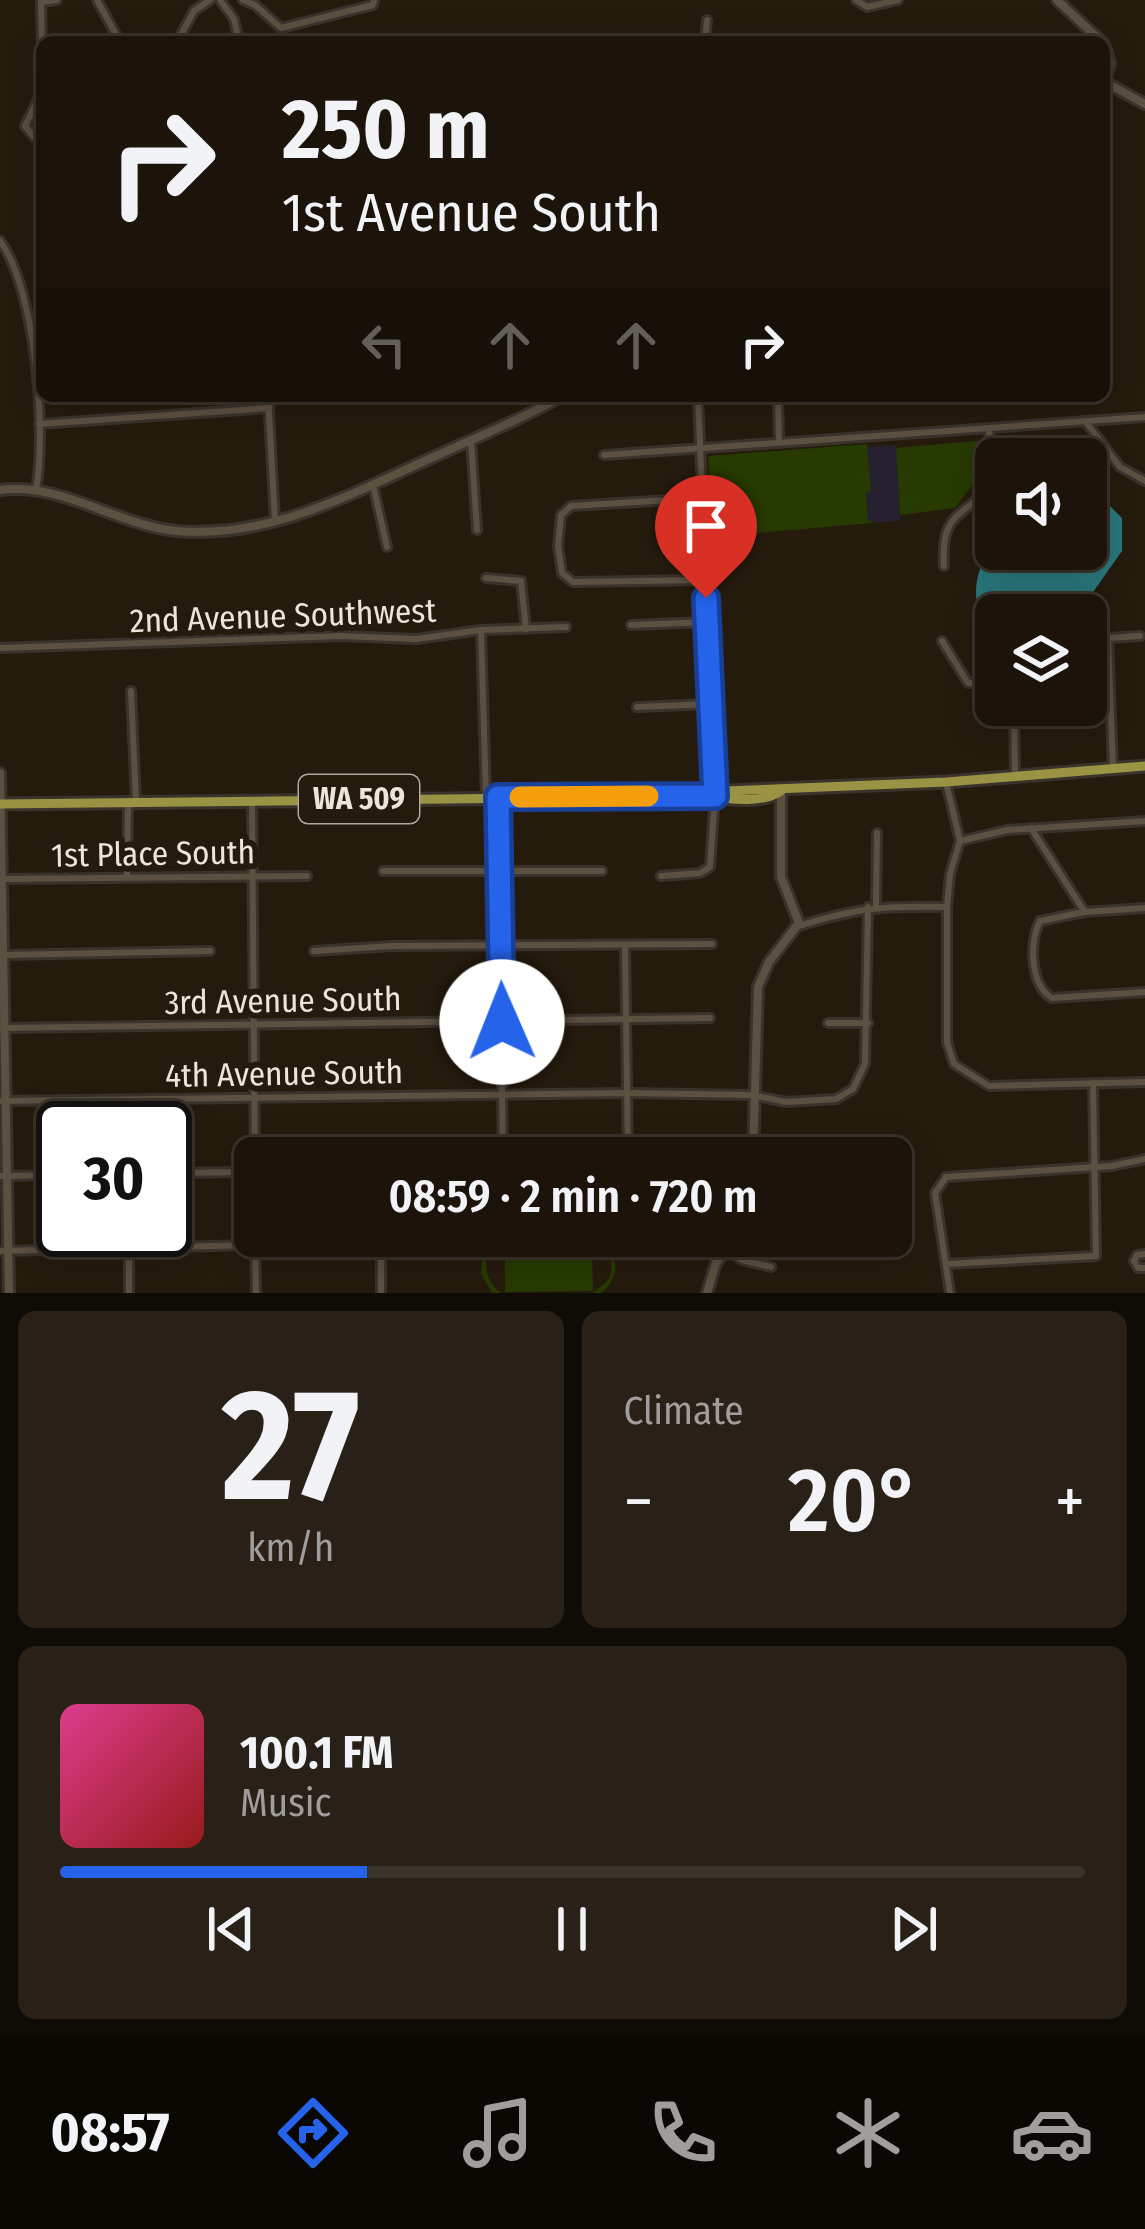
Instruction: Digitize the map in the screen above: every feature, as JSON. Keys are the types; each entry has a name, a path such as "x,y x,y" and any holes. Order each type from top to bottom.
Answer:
{"main road":[{"name":"WA 509","path":"1,804 492,797 715,796 729,800 774,797 781,791 1145,766"}],"street":[{"path":"42,36 41,1 57,0"},
{"path":"97,0 117,36"},
{"path":"180,36 186,21 210,0"},
{"path":"220,0 234,19 238,36"},
{"path":"243,0 255,4 281,28 374,0"},
{"path":"856,0 867,7 898,0"},
{"path":"1057,0 1096,36"},
{"path":"706,36 707,20"},
{"path":"1110,86 1145,104"},
{"path":"36,104 26,126 36,136"},
{"path":"0,241 24,294 36,369"},
{"path":"36,489 37,402"},
{"path":"268,402 275,524"},
{"path":"0,490 36,489 153,527 203,532 275,524 374,485 550,402"},
{"path":"661,876 700,873 710,867 715,796 698,402"},
{"path":"778,402 779,442"},
{"path":"38,424 269,408"},
{"path":"604,455 1145,417"},
{"path":"1084,421 1120,467 1145,481"},
{"path":"944,566 949,524 992,480 989,430"},
{"path":"471,440 477,530"},
{"path":"374,485 387,547"},
{"path":"701,498 571,506 559,523 560,563 566,579 582,584 705,580"},
{"path":"486,578 521,581 526,628"},
{"path":"631,625 707,622"},
{"name":"2nd Avenue Southwest","path":"0,648 337,636 416,639 481,630 566,627"},
{"path":"481,630 501,872 503,1137"},
{"path":"1113,767 1108,638 1140,636"},
{"path":"942,641 964,680 975,685"},
{"path":"128,877 130,691"},
{"path":"637,707 711,704"},
{"path":"1015,726 1016,774"},
{"path":"0,773 4,1250 9,1293"},
{"path":"946,782 960,842 947,907 947,1042 954,1064 969,1077 1001,1088 1145,1082"},
{"path":"781,791 780,871 799,926"},
{"path":"252,800 255,1137"},
{"path":"960,842 985,833 1145,821"},
{"path":"1030,828 1084,912"},
{"path":"828,1023 868,1023 877,833"},
{"path":"383,871 602,871"},
{"name":"1st Place South","path":"2,879 307,876"},
{"path":"753,1137 758,987 769,962 799,926 872,906 947,907"},
{"path":"1145,908 1046,918 1034,933 1039,990 1052,998 1145,992"},
{"path":"314,950 712,944"},
{"path":"625,946 628,1137"},
{"path":"3,955 210,951"},
{"name":"3rd Avenue South","path":"3,1028 710,1018"},
{"name":"4th Avenue South","path":"4,1101 627,1093 752,1095 786,1102 836,1100 853,1089 865,1064 868,1023"},
{"path":"947,1264 1096,1256 1094,1083"},
{"path":"950,1293 935,1193 942,1181 953,1175 1096,1167 1145,1159"},
{"path":"192,1173 234,1172"},
{"path":"4,1176 36,1175"},
{"path":"192,1245 234,1242"},
{"path":"4,1250 36,1250"},
{"path":"1145,1254 1134,1261 1138,1268 1145,1268"},
{"path":"129,1257 129,1293"},
{"path":"255,1257 256,1293"},
{"path":"381,1257 381,1293"},
{"path":"707,1293 721,1257"},
{"path":"737,1257 771,1267"}],"shaded area":[{"path":"896,445 900,520 873,523 868,520 867,447"}],"green space":[{"path":"975,441 975,482 955,508 900,515 896,448"},
{"path":"867,444 868,519 873,523 711,537 708,456"},
{"path":"483,1257 487,1257 487,1273 501,1293 492,1293 481,1273"},
{"path":"505,1257 592,1257 593,1291 505,1292"},
{"path":"610,1257 614,1257 609,1285 602,1293 593,1293 609,1279"}],"water":[{"path":"1107,503 1122,518 1122,551 1092,594 976,594 979,572 1107,570"}],"slow traffic":[{"path":"520,797 648,796"}],"route":[{"path":"502,1022 498,797 715,796 706,598"}]}
